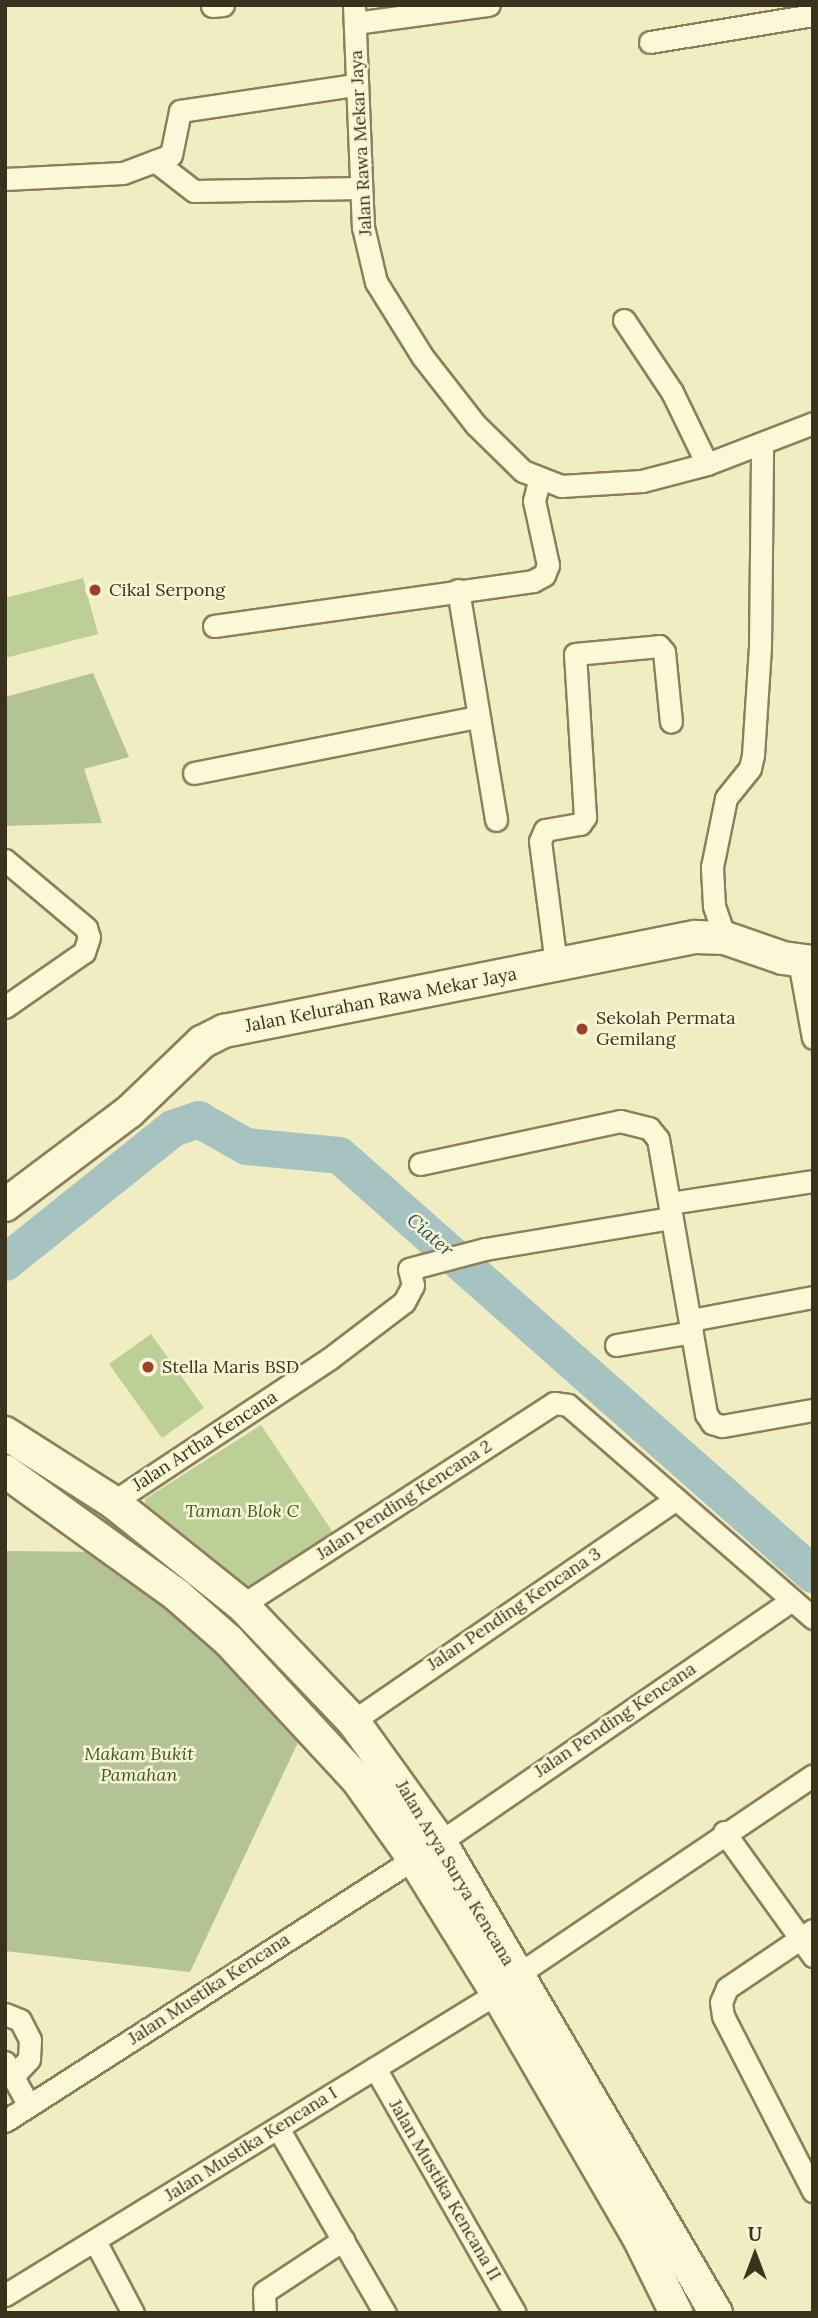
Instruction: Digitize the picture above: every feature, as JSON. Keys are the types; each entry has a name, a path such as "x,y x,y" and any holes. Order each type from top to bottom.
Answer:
{"street":[{"path":"355,14 489,5"},
{"name":"Jalan Rawa Mekar Jaya","path":"355,14 360,188 369,259 392,313 476,425 539,481"},
{"path":"650,42 813,15"},
{"path":"5,180 111,175 155,161 173,150 180,111 355,85"},
{"path":"155,161 194,191 360,188"},
{"path":"624,320 682,409 707,464"},
{"path":"214,626 533,581 544,575 548,565 534,502 539,481 561,486 611,485 707,464 762,445 813,423"},
{"path":"725,938 714,906 712,867 726,798 750,768 753,755 761,648 762,445"},
{"path":"458,590 476,718 496,820"},
{"path":"556,964 540,841 545,830 580,824 585,817 575,654 659,646 664,652 671,722"},
{"path":"194,773 476,718"},
{"path":"5,1007 84,952 89,937 86,928 8,861"},
{"name":"Jalan Kelurahan Rawa Mekar Jaya","path":"5,1205 129,1112 212,1035 696,937 725,938 806,962"},
{"path":"806,962 813,1038"},
{"path":"420,1164 620,1121 636,1123 658,1139 706,1414 712,1423 722,1426 813,1410"},
{"path":"671,1210 813,1181"},
{"name":"Jalan Artha Kencana","path":"113,1502 329,1359 404,1302 414,1285 414,1268 469,1252 671,1210"},
{"path":"616,1345 813,1297"},
{"name":"Jalan Pending Kencana 2","path":"242,1605 536,1413 554,1404 568,1405 676,1499"},
{"name":"Jalan Arya Surya Kencana","path":"5,1433 113,1502 242,1605 353,1721 439,1842 507,1984 676,2313"},
{"name":"Jalan Arya Surya Kencana","path":"5,1471 178,1596 229,1641 357,1779 507,1984 716,2313"},
{"path":"676,1499 813,1618"},
{"name":"Jalan Pending Kencana 3","path":"353,1721 676,1499"},
{"name":"Jalan Pending Kencana","path":"412,1856 439,1842 792,1600"},
{"name":"Jalan Mustika Kencana I","path":"5,2295 507,1984 724,1832 813,1775"},
{"path":"724,1832 807,1933 813,1956"},
{"name":"Jalan Mustika Kencana","path":"5,2121 412,1856"},
{"path":"807,1933 727,1988 721,2002 723,2016 813,2191"},
{"path":"5,2014 20,2020 30,2040 29,2059 9,2069 29,2106"},
{"name":"Jalan Mustika Kencana II","path":"375,2068 515,2313"},
{"path":"278,2128 385,2313"},
{"path":"265,2313 264,2292 343,2240"},
{"path":"95,2241 133,2313"}],"green space":[{"path":"83,578 98,634 5,658 5,598"},
{"path":"93,673 129,757 84,769 102,823 5,826 5,697"},
{"path":"151,1334 204,1408 162,1438 109,1364"},
{"name":"Taman Blok C","path":"261,1425 334,1534 242,1590 146,1512 145,1499"},
{"name":"Makam Bukit Pamahan","path":"5,1551 103,1552 175,1604 301,1736 190,1972 5,1951"}],"waterway":[{"name":"Ciater","path":"5,1262 172,1128 198,1119 246,1146 339,1155 813,1574"}],"place":[{"name":"Cikal Serpong","path":"95,590"},
{"name":"Sekolah Permata Gemilang","path":"582,1029"},
{"name":"Stella Maris BSD","path":"148,1367"}]}
